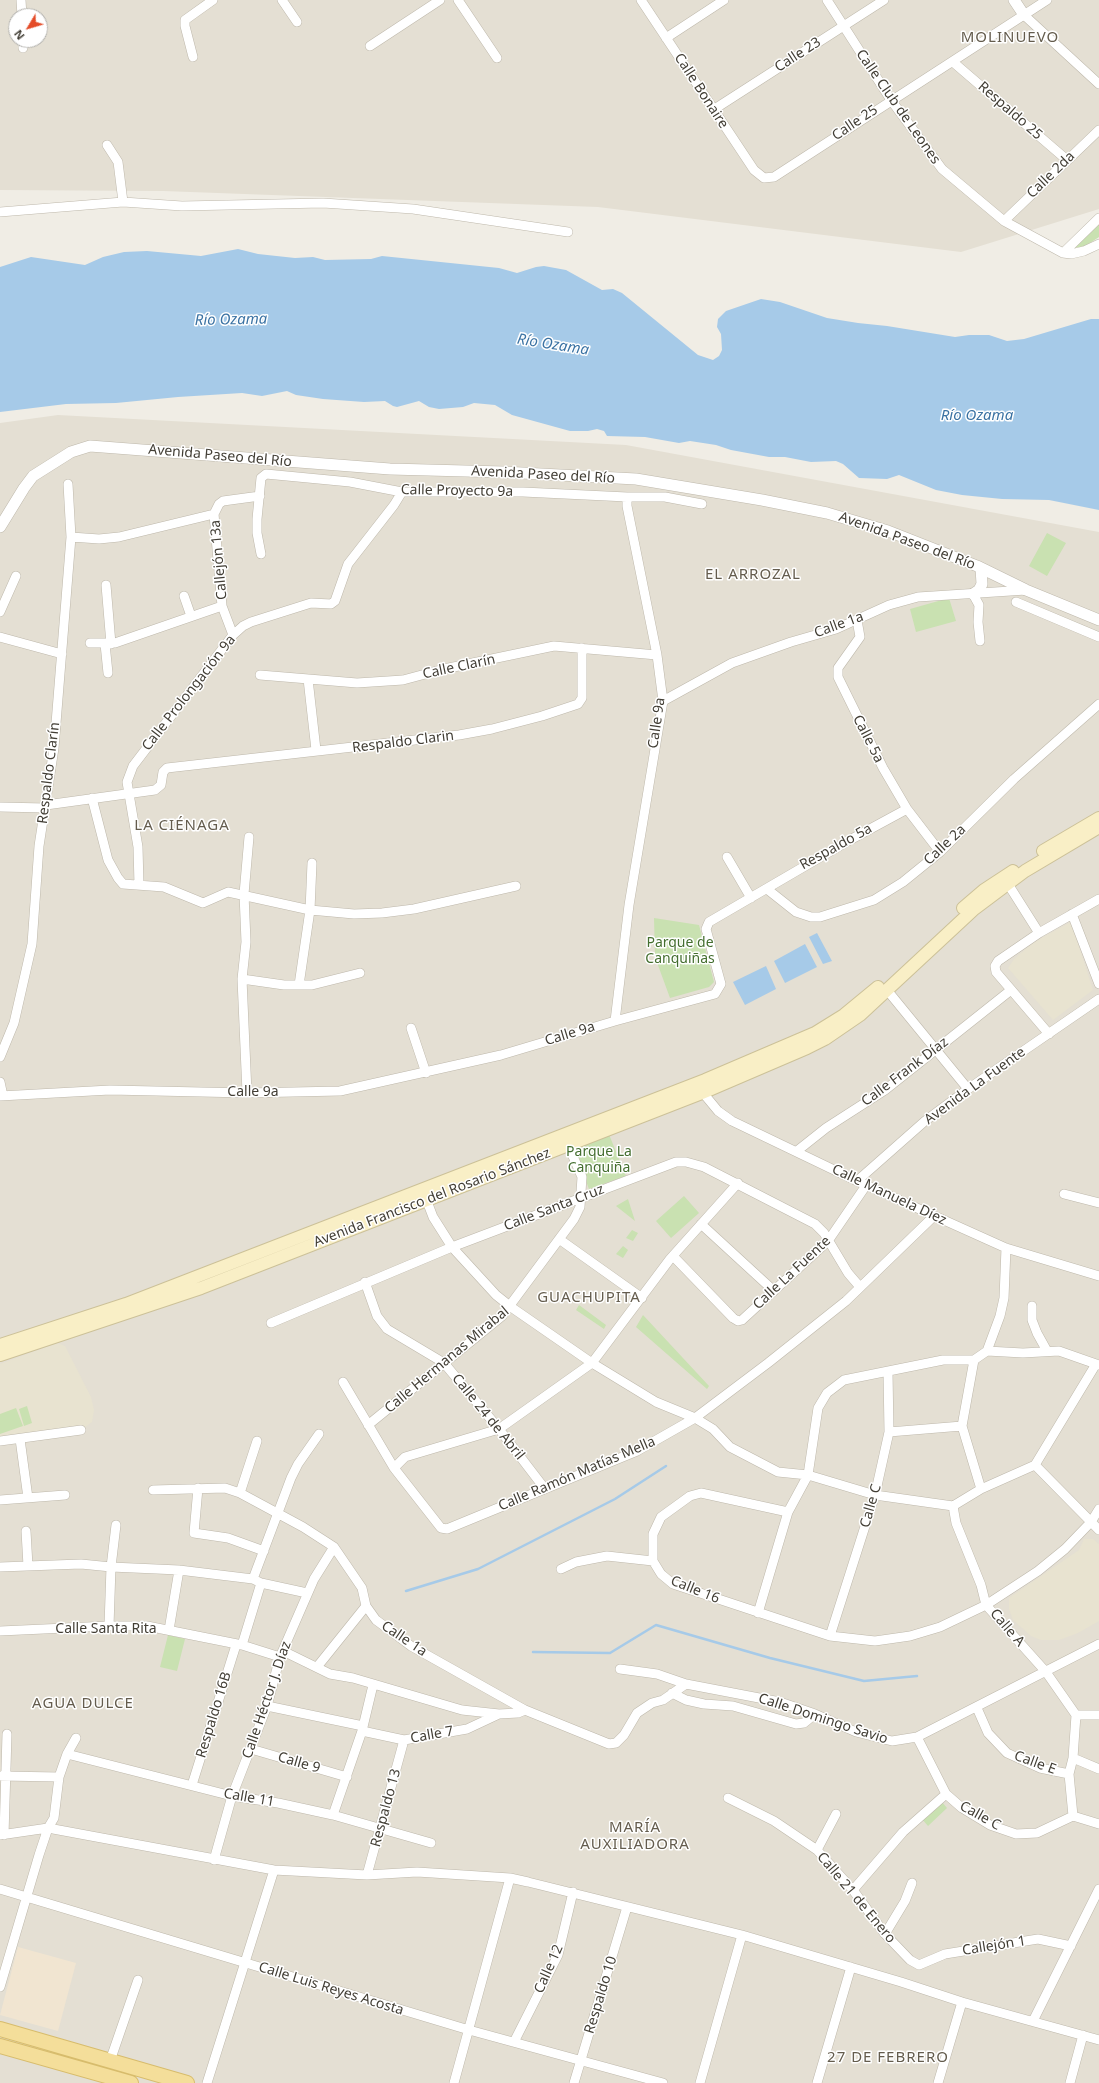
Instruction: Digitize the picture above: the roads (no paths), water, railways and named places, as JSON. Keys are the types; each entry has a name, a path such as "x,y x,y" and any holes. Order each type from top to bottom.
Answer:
{"main road":[{"name":"Avenida Francisco del Rosario Sánchez","path":"424,1194 568,1145 699,1088 815,1033 830,1024 870,994 984,890 1060,841 1099,818"},
{"name":"Avenida Francisco del Rosario Sánchez","path":"0,1355 58,1331 128,1308 825,1039 860,1015 973,910 1025,871 1099,827"},
{"name":"Avenida Francisco del Rosario Sánchez","path":"0,1345 58,1331"},
{"path":"0,2029 187,2083"},
{"path":"0,2046 131,2083"}],"street":[{"path":"193,57 185,26 185,20 212,0"},
{"path":"282,0 297,22"},
{"path":"370,46 440,0"},
{"path":"458,0 497,58"},
{"name":"Calle Bonaire","path":"641,0 754,170 764,178"},
{"path":"666,38 724,0"},
{"name":"Calle Club de Leones","path":"827,0 891,100 942,169 1004,221 1063,253"},
{"name":"Calle 23","path":"713,110 884,0"},
{"path":"1014,0 1024,15 1099,84"},
{"name":"Calle 25","path":"764,178 774,178 891,100 953,62 1047,0"},
{"name":"Respaldo 25","path":"953,62 1067,160"},
{"name":"Calle 2da","path":"1004,221 1099,130"},
{"path":"107,145 118,162 123,202"},
{"path":"0,212 123,202 182,206 323,204 413,210 568,232"},
{"path":"1063,253 1099,218"},
{"path":"1063,253 1071,254 1084,251 1099,244"},
{"name":"Avenida Paseo del Río","path":"0,527 33,476 71,452 90,446 390,469 504,472 636,479 827,513 902,536 981,568 1026,590 1099,620"},
{"name":"Calle Proyecto 9a","path":"260,496 261,478 263,475 350,482 402,492 523,492 627,497 665,497 702,504"},
{"name":"Respaldo Clarín","path":"0,1057 14,1023 32,944 39,846 54,748 62,654 71,537 68,484"},
{"name":"Calle Prolongación 9a","path":"139,885 138,847 127,782 133,766 233,635 251,622 312,603 331,604 335,601 348,564 394,505 402,492"},
{"path":"260,496 257,533 260,554"},
{"name":"Callejón 13a","path":"233,635 222,606 214,514 219,504 223,500 260,496"},
{"name":"Calle 9a","path":"1,1096 110,1090 247,1093 340,1091 426,1073 501,1055 615,1021 629,906 663,701 657,655 627,506 627,497"},
{"path":"71,537 99,540 118,538 214,514"},
{"path":"980,640 978,605 973,594 979,590 982,584 981,568"},
{"path":"0,612 16,576"},
{"path":"106,585 108,674"},
{"name":"Calle 1a","path":"663,701 732,663 791,642 836,629 889,605 918,597 1026,590"},
{"path":"184,596 191,616"},
{"path":"1016,602 1099,636"},
{"path":"90,643 108,644 222,606"},
{"name":"Calle 5a","path":"857,620 860,637 837,672 868,742 907,809 940,852"},
{"path":"0,638 62,654"},
{"name":"Calle Clarín","path":"260,674 357,683 403,680 444,669 512,656 539,647 554,646 657,655"},
{"name":"Respaldo Clarin","path":"128,793 155,790 160,785 162,772 167,768 466,734 492,729 570,708 578,704 582,698 582,648"},
{"path":"308,679 316,750"},
{"name":"Calle 2a","path":"767,889 796,912 811,917 820,917 874,900 902,882 940,852 1014,779 1099,704"},
{"path":"0,807 46,806 128,793"},
{"path":"92,798 104,850 112,869 123,884 164,887 203,903 228,892 244,894 310,910 354,914 382,913 414,908 516,886"},
{"name":"Respaldo 5a","path":"615,1021 716,994 721,984 706,929 707,925 835,848 907,809"},
{"path":"247,1093 242,978 246,942 244,894 249,836"},
{"path":"727,857 751,898"},
{"path":"299,985 310,910 312,863"},
{"path":"1008,884 1039,933"},
{"path":"1049,1034 996,972 998,961 1039,933 1099,899"},
{"path":"1072,914 1099,984"},
{"path":"242,978 299,985 312,985 360,973"},
{"path":"887,990 968,1089"},
{"name":"Calle Frank Díaz","path":"797,1151 826,1128 885,1090 1011,990"},
{"name":"Avenida La Fuente","path":"857,1180 926,1121 968,1089 1099,999"},
{"path":"411,1028 426,1073"},
{"path":"0,1082 1,1096"},
{"name":"Calle Manuela Díez","path":"699,1088 718,1111 732,1121 857,1180 1006,1248 1099,1276"},
{"name":"Calle Hermanas Mirabal","path":"368,1425 444,1363 474,1341 511,1307 574,1219 580,1207 582,1177 568,1145"},
{"name":"Calle Santa Cruz","path":"270,1323 365,1282 417,1263 452,1247 676,1162 686,1162 704,1167 738,1183 815,1224 828,1241 848,1273 860,1287"},
{"path":"394,1468 405,1457 499,1430 592,1363 673,1256 738,1183"},
{"name":"Calle La Fuente","path":"673,1256 733,1318 738,1321 742,1320 828,1241 867,1184"},
{"path":"424,1194 433,1217 452,1247 496,1295 511,1307 592,1363 656,1402 695,1418 713,1429 730,1447 778,1472 808,1475 875,1495 953,1506 981,1489 1035,1466 1098,1365 1059,1351 1047,1350 1023,1353 987,1351"},
{"path":"1064,1194 1099,1203"},
{"name":"Calle Ramón Matías Mella","path":"343,1382 394,1468 444,1529 637,1451 695,1418 800,1339 846,1301 934,1216"},
{"path":"701,1224 774,1291"},
{"path":"559,1238 642,1298"},
{"path":"758,1613 788,1512 808,1475 818,1408 827,1393 844,1380 943,1360 974,1360 987,1351 1000,1316 1004,1298 1006,1248"},
{"name":"Calle 24 de Abril","path":"365,1282 378,1316 387,1329 444,1363 545,1489"},
{"path":"1032,1306 1032,1320 1036,1333 1047,1350"},
{"path":"974,1360 962,1426 981,1489"},
{"name":"Calle C","path":"830,1636 875,1495 889,1432 888,1372"},
{"path":"889,1432 962,1426"},
{"path":"0,1441 81,1430"},
{"name":"Respaldo 16B","path":"192,1785 239,1645 264,1551 293,1473 319,1434"},
{"path":"20,1439 28,1498"},
{"path":"240,1493 257,1441"},
{"path":"1035,1466 1099,1530"},
{"path":"198,1488 194,1533 228,1538 264,1551"},
{"name":"Calle 1a","path":"153,1490 225,1488 240,1493 278,1515 303,1527 334,1547 362,1588 366,1606 376,1620 411,1646 525,1710 609,1744 616,1743 624,1735 637,1713 652,1703 663,1700 672,1693"},
{"path":"561,1569 576,1562 607,1556 653,1561 653,1534 661,1517 690,1496 701,1493 788,1512"},
{"path":"0,1500 65,1495"},
{"name":"Calle A","path":"953,1506 956,1523 981,1585 986,1605 1046,1672 1076,1715"},
{"name":"Calle 16","path":"653,1561 661,1574 673,1584 830,1636 875,1641 910,1636 940,1627 986,1605 1038,1571 1065,1549 1091,1522 1099,1509"},
{"path":"109,1626 111,1567 116,1525"},
{"path":"26,1531 28,1566"},
{"name":"Calle Héctor J. Díaz","path":"214,1860 232,1796 267,1706 281,1654 307,1593 334,1547"},
{"path":"0,1567 81,1564 179,1570 257,1581 307,1593"},
{"path":"169,1630 179,1570"},
{"path":"318,1667 366,1606"},
{"name":"Calle Santa Rita","path":"0,1631 109,1626 148,1626 281,1654 318,1667 330,1674 353,1678 462,1710 499,1714"},
{"name":"Calle Domingo Savio","path":"620,1669 657,1674 686,1684 780,1702 815,1714 856,1732 892,1741 916,1737 977,1708 1099,1644"},
{"path":"672,1693 686,1684"},
{"path":"333,1815 363,1729 373,1685"},
{"path":"672,1693 686,1700 704,1704 733,1706 796,1724 804,1723 815,1714"},
{"name":"Calle 7","path":"267,1706 404,1740 467,1729 499,1714"},
{"name":"Calle E","path":"977,1708 988,1733 1007,1753 1040,1768 1070,1774"},
{"path":"499,1714 518,1713 525,1710"},
{"path":"1099,1715 1076,1715 1073,1758 1070,1774 1073,1816 1099,1824"},
{"path":"7,1734 3,1776 2,1835 48,1828 274,1870 367,1875 417,1872 510,1878 573,1892 742,1936 851,1967 962,2002 1099,2040"},
{"name":"Calle C","path":"916,1737 946,1794 962,1808 990,1825 1016,1834 1037,1833 1073,1816"},
{"path":"0,1987 48,1828 54,1818 59,1778 67,1754 76,1738"},
{"name":"Respaldo 13","path":"367,1875 404,1740"},
{"name":"Calle 9","path":"251,1749 347,1777"},
{"name":"Calle 11","path":"67,1754 232,1796 278,1803 333,1815 431,1843"},
{"path":"1073,1758 1099,1769"},
{"path":"3,1776 59,1778"},
{"path":"853,1890 903,1832 946,1794"},
{"name":"Calle 21 de Enero","path":"728,1798 774,1821 817,1850 853,1890 884,1934 910,1960 919,1965"},
{"path":"817,1850 836,1814"},
{"path":"208,2083 274,1870"},
{"path":"454,2083 510,1878"},
{"path":"884,1934 905,1901 912,1883"},
{"name":"Calle Luis Reyes Acosta","path":"0,1889 469,2030 663,2083"},
{"path":"1033,2021 1099,1889"},
{"name":"Calle 12","path":"514,2042 558,1955 573,1892"},
{"name":"Respaldo 10","path":"574,2083 627,1907"},
{"path":"700,2083 742,1936"},
{"name":"Callejón 1","path":"919,1965 945,1954 1038,1939 1071,1946"},
{"path":"817,2083 851,1967"},
{"path":"110,2061 138,1980"},
{"path":"938,2083 962,2002"},
{"path":"1070,2083 1083,2035"}],"water":[{"name":"Río Ozama","path":"238,249 258,254 295,258 313,257 325,260 371,259 382,256 499,268 517,273 544,266 566,270 602,290 613,289 622,293 698,355 713,360 719,356 722,350 721,334 717,327 718,319 726,311 761,299 780,302 827,318 955,337 989,335 1007,341 1024,339 1091,319 1099,319 1099,510 1049,500 1002,499 962,495 936,490 899,475 887,479 859,478 843,464 836,461 811,462 785,457 769,457 731,450 716,445 690,441 679,443 645,437 607,436 604,431 597,429 588,431 570,431 512,415 495,405 474,403 463,407 439,409 429,407 419,401 397,407 385,401 364,402 323,399 296,395 287,391 262,396 242,393 116,403 66,404 0,412 0,267 31,257 85,265 103,257 124,252 147,251 201,256"},
{"path":"817,933 832,961 823,964 809,937"},
{"path":"805,944 817,967 785,983 774,961"},
{"path":"766,966 776,989 745,1005 733,982"}],"waterway":[{"path":"406,1591 478,1569 615,1499 666,1466"},
{"path":"533,1652 610,1653 656,1625 770,1658 864,1681 917,1676"}],"district":[{"name":"MOLINUEVO","path":"1010,38"},
{"name":"EL ARROZAL","path":"753,575"},
{"name":"LA CIÉNAGA","path":"182,826"},
{"name":"GUACHUPITA","path":"589,1298"},
{"name":"AGUA DULCE","path":"83,1704"},
{"name":"MARÍA AUXILIADORA","path":"635,1836"},
{"name":"27 DE FEBRERO","path":"888,2058"}],"park label":[{"name":"Parque de Canquiñas","path":"680,952"},
{"name":"Parque La Canquiña","path":"599,1160"}]}
